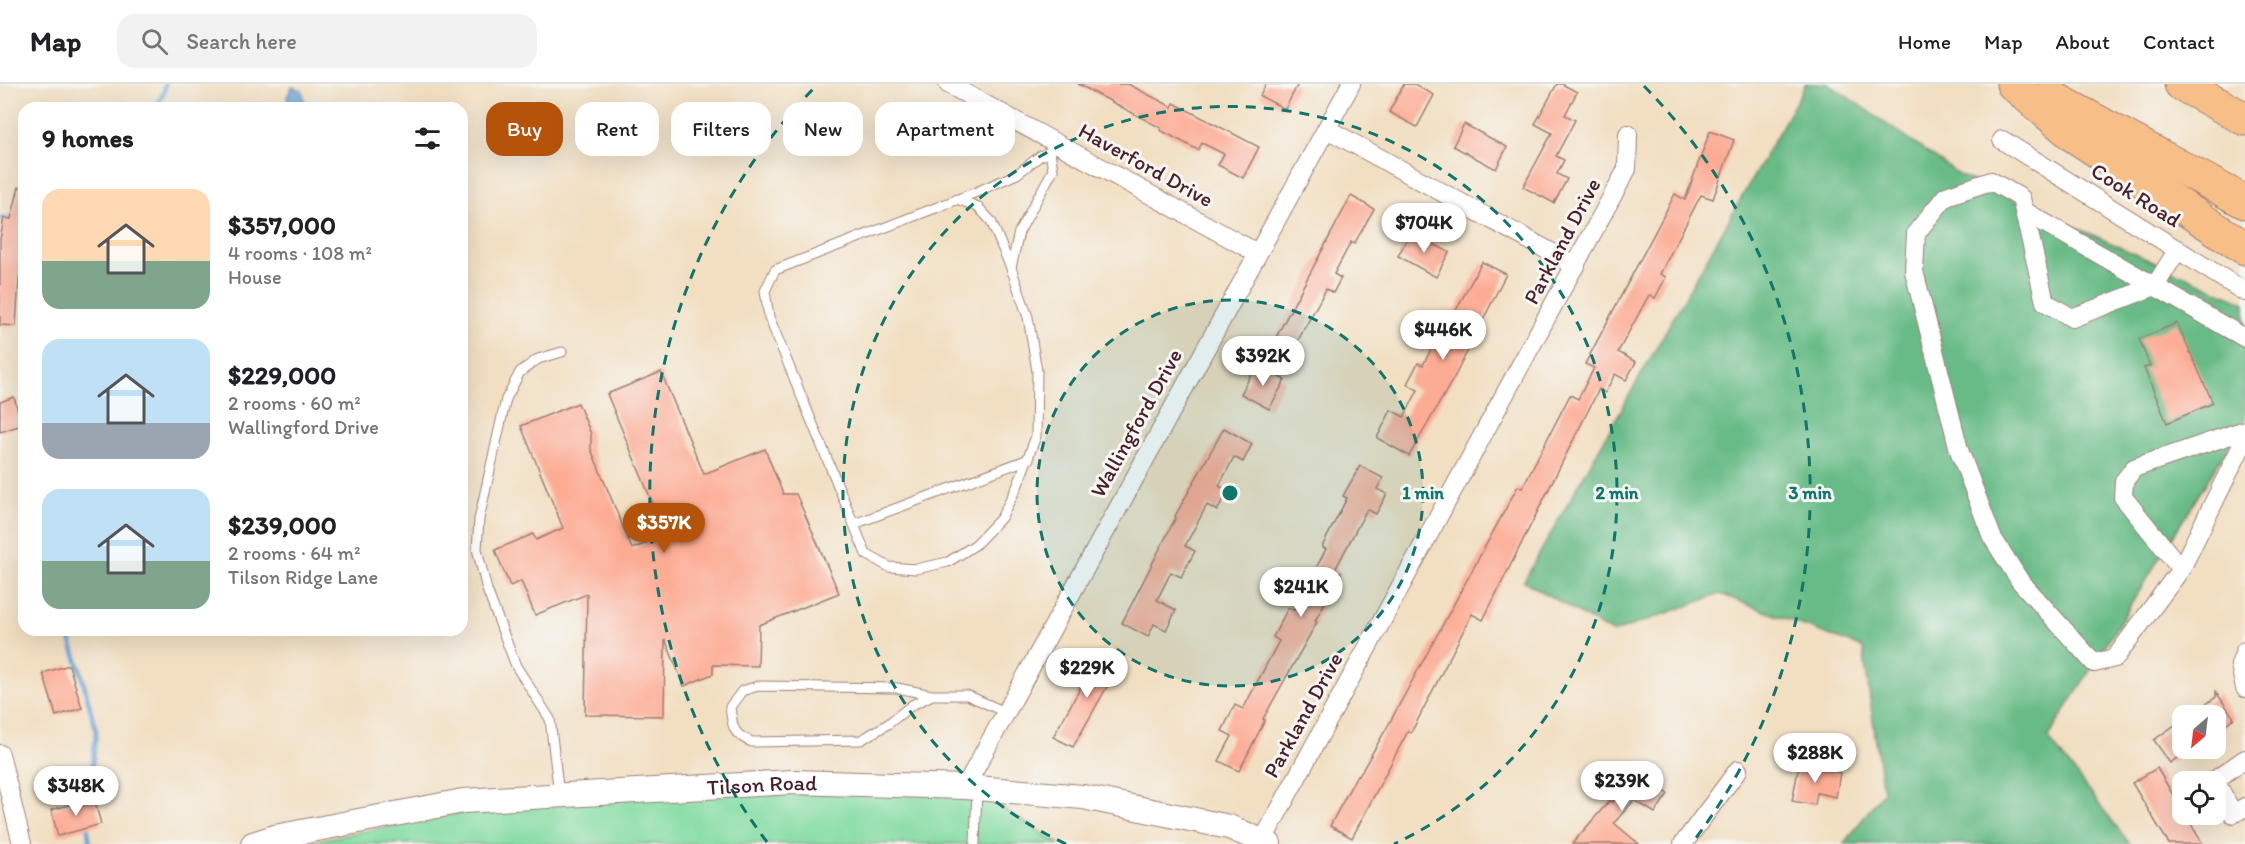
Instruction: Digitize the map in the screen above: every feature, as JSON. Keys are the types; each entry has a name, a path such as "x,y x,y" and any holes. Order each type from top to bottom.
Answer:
{"highway":[{"path":"2013,84 2073,135 2245,248"},
{"path":"2028,84 2245,202"},
{"path":"2181,84 2245,119"},
{"path":"2191,84 2245,111"}],"street":[{"name":"Haverford Drive","path":"948,84 1053,147 1257,254"},
{"name":"Wallingford Drive","path":"971,787 1005,712 1351,84"},
{"path":"1328,129 1576,266"},
{"name":"Parkland Drive","path":"1266,842 1627,169 1628,134"},
{"name":"Cook Road","path":"2002,140 2245,292"},
{"path":"2178,249 2155,286 2072,318 2045,302 2021,198 1991,181 1946,196 1916,233 1914,271 1959,450 1992,537 2020,581 2094,663 2115,658 2181,569 2245,440"},
{"path":"2024,211 2245,338"},
{"path":"2181,569 2123,497 2124,481 2134,468 2245,430"},
{"path":"2245,651 2240,665 2245,688"},
{"path":"0,754 21,844"},
{"path":"2245,759 2215,780 2233,814 2245,807"},
{"path":"1683,844 1738,770"},
{"name":"Tilson Road","path":"254,844 275,837 463,801 792,782 971,787 1083,796 1229,827 1266,842"}],"lane":[{"path":"957,199 978,207 991,221 1011,268 1028,318 1037,371 1036,436 1017,488 1000,518 975,545 948,562 916,569 889,567 866,554 769,317 765,291 775,270 1017,174 1053,147"},
{"path":"1011,268 1019,232 1053,170 1053,147"},
{"path":"559,795 550,719 516,666 487,590 477,549 479,519 506,399 520,372 538,359 562,351"},
{"path":"854,524 1029,459"},
{"path":"932,695 912,705 888,724 861,740 752,742 742,738 734,731 730,707 742,691 758,686 897,688 932,695 967,695 1005,712"},
{"path":"971,787 975,844"}],"green space":[{"path":"1806,84 1829,84 1961,176 2245,303 2245,420 2048,738 2130,844 1844,844 1883,792 1863,648 1720,594 1612,633 1524,581"},
{"path":"635,779 968,788 1060,844 298,844"}],"water":[{"path":"292,87 302,90 305,102 287,102 287,97"}],"building":[{"path":"1078,84 1128,84 1172,107 1174,103 1259,147 1243,178 1218,165 1224,154 1202,143 1198,150"},
{"path":"1266,84 1298,84 1285,109 1260,96"},
{"path":"1404,84 1414,84 1434,95 1417,127 1389,112"},
{"path":"1557,84 1562,84 1577,92 1565,115 1575,120 1556,156 1564,160 1557,174 1567,179 1554,203 1523,187 1552,133 1535,124"},
{"path":"1464,124 1507,147 1496,169 1453,146"},
{"path":"1710,131 1734,140 1713,199 1701,195 1660,274 1666,277 1655,298 1649,295 1618,352 1636,362 1626,380 1615,374 1605,393 1599,389 1483,620 1472,614 1411,733 1408,731 1352,838 1330,826 1357,775 1359,776 1385,731 1518,486 1522,488 1570,395 1578,399 1594,368 1585,364 1675,194 1685,200"},
{"path":"18,191 16,326 0,325 0,239 4,218 11,219"},
{"path":"1351,196 1374,209 1354,244 1351,242 1334,274 1341,278 1333,293 1326,289 1291,353 1273,343"},
{"path":"1411,232 1449,252 1436,277 1398,256"},
{"path":"1482,262 1506,274 1456,374 1409,456 1377,438 1391,410 1404,417 1418,390 1407,384 1418,363 1423,365 1450,312 1454,314"},
{"path":"2177,323 2213,403 2167,423 2144,368 2150,366 2139,339"},
{"path":"1256,365 1285,380 1269,409 1241,394"},
{"path":"661,372 704,474 765,449 783,494 796,494 839,593 759,625 758,666 713,665 713,674 684,686 665,639 664,716 585,715 587,594 535,615 521,581 510,586 495,550 533,534 536,540 563,528 521,426 578,403 591,434 591,449 632,549 666,535 607,394"},
{"path":"14,397 18,411 18,426 0,432 0,402"},
{"path":"1224,428 1252,444 1243,462 1234,457 1219,486 1228,491 1217,511 1207,505 1185,546 1195,551 1181,577 1171,572 1157,600 1176,610 1166,630 1154,624 1148,637 1122,623 1175,516"},
{"path":"1360,466 1383,478 1377,489 1387,494 1376,514 1367,509 1335,570 1341,573 1315,621 1317,622 1263,719 1265,720 1239,771 1219,761 1232,736 1222,731 1235,705 1243,709 1279,641 1273,637 1288,608 1294,610 1326,549 1322,547 1347,498 1343,496"},
{"path":"1101,651 1121,662 1073,747 1053,737"},
{"path":"69,665 82,708 56,716 43,673"},
{"path":"2216,692 2225,705 2205,705 2216,697"},
{"path":"2226,706 2234,718 2226,724"},
{"path":"2172,727 2172,759 2175,759 2170,763 2154,740"},
{"path":"1799,765 1840,773 1836,797 1817,793 1815,805 1792,801"},
{"path":"2157,768 2172,793 2172,825 2192,825 2203,844 2169,844 2132,783"},
{"path":"1634,771 1668,794 1655,813 1634,800 1614,823 1639,844 1572,844 1610,800 1612,803"},
{"path":"94,798 101,824 58,836 51,810"}],"waterway":[{"path":"159,102 165,84"},
{"path":"0,218 18,218"},
{"path":"69,636 96,731 93,760 84,799 85,806"},
{"path":"87,823 90,844"}]}
